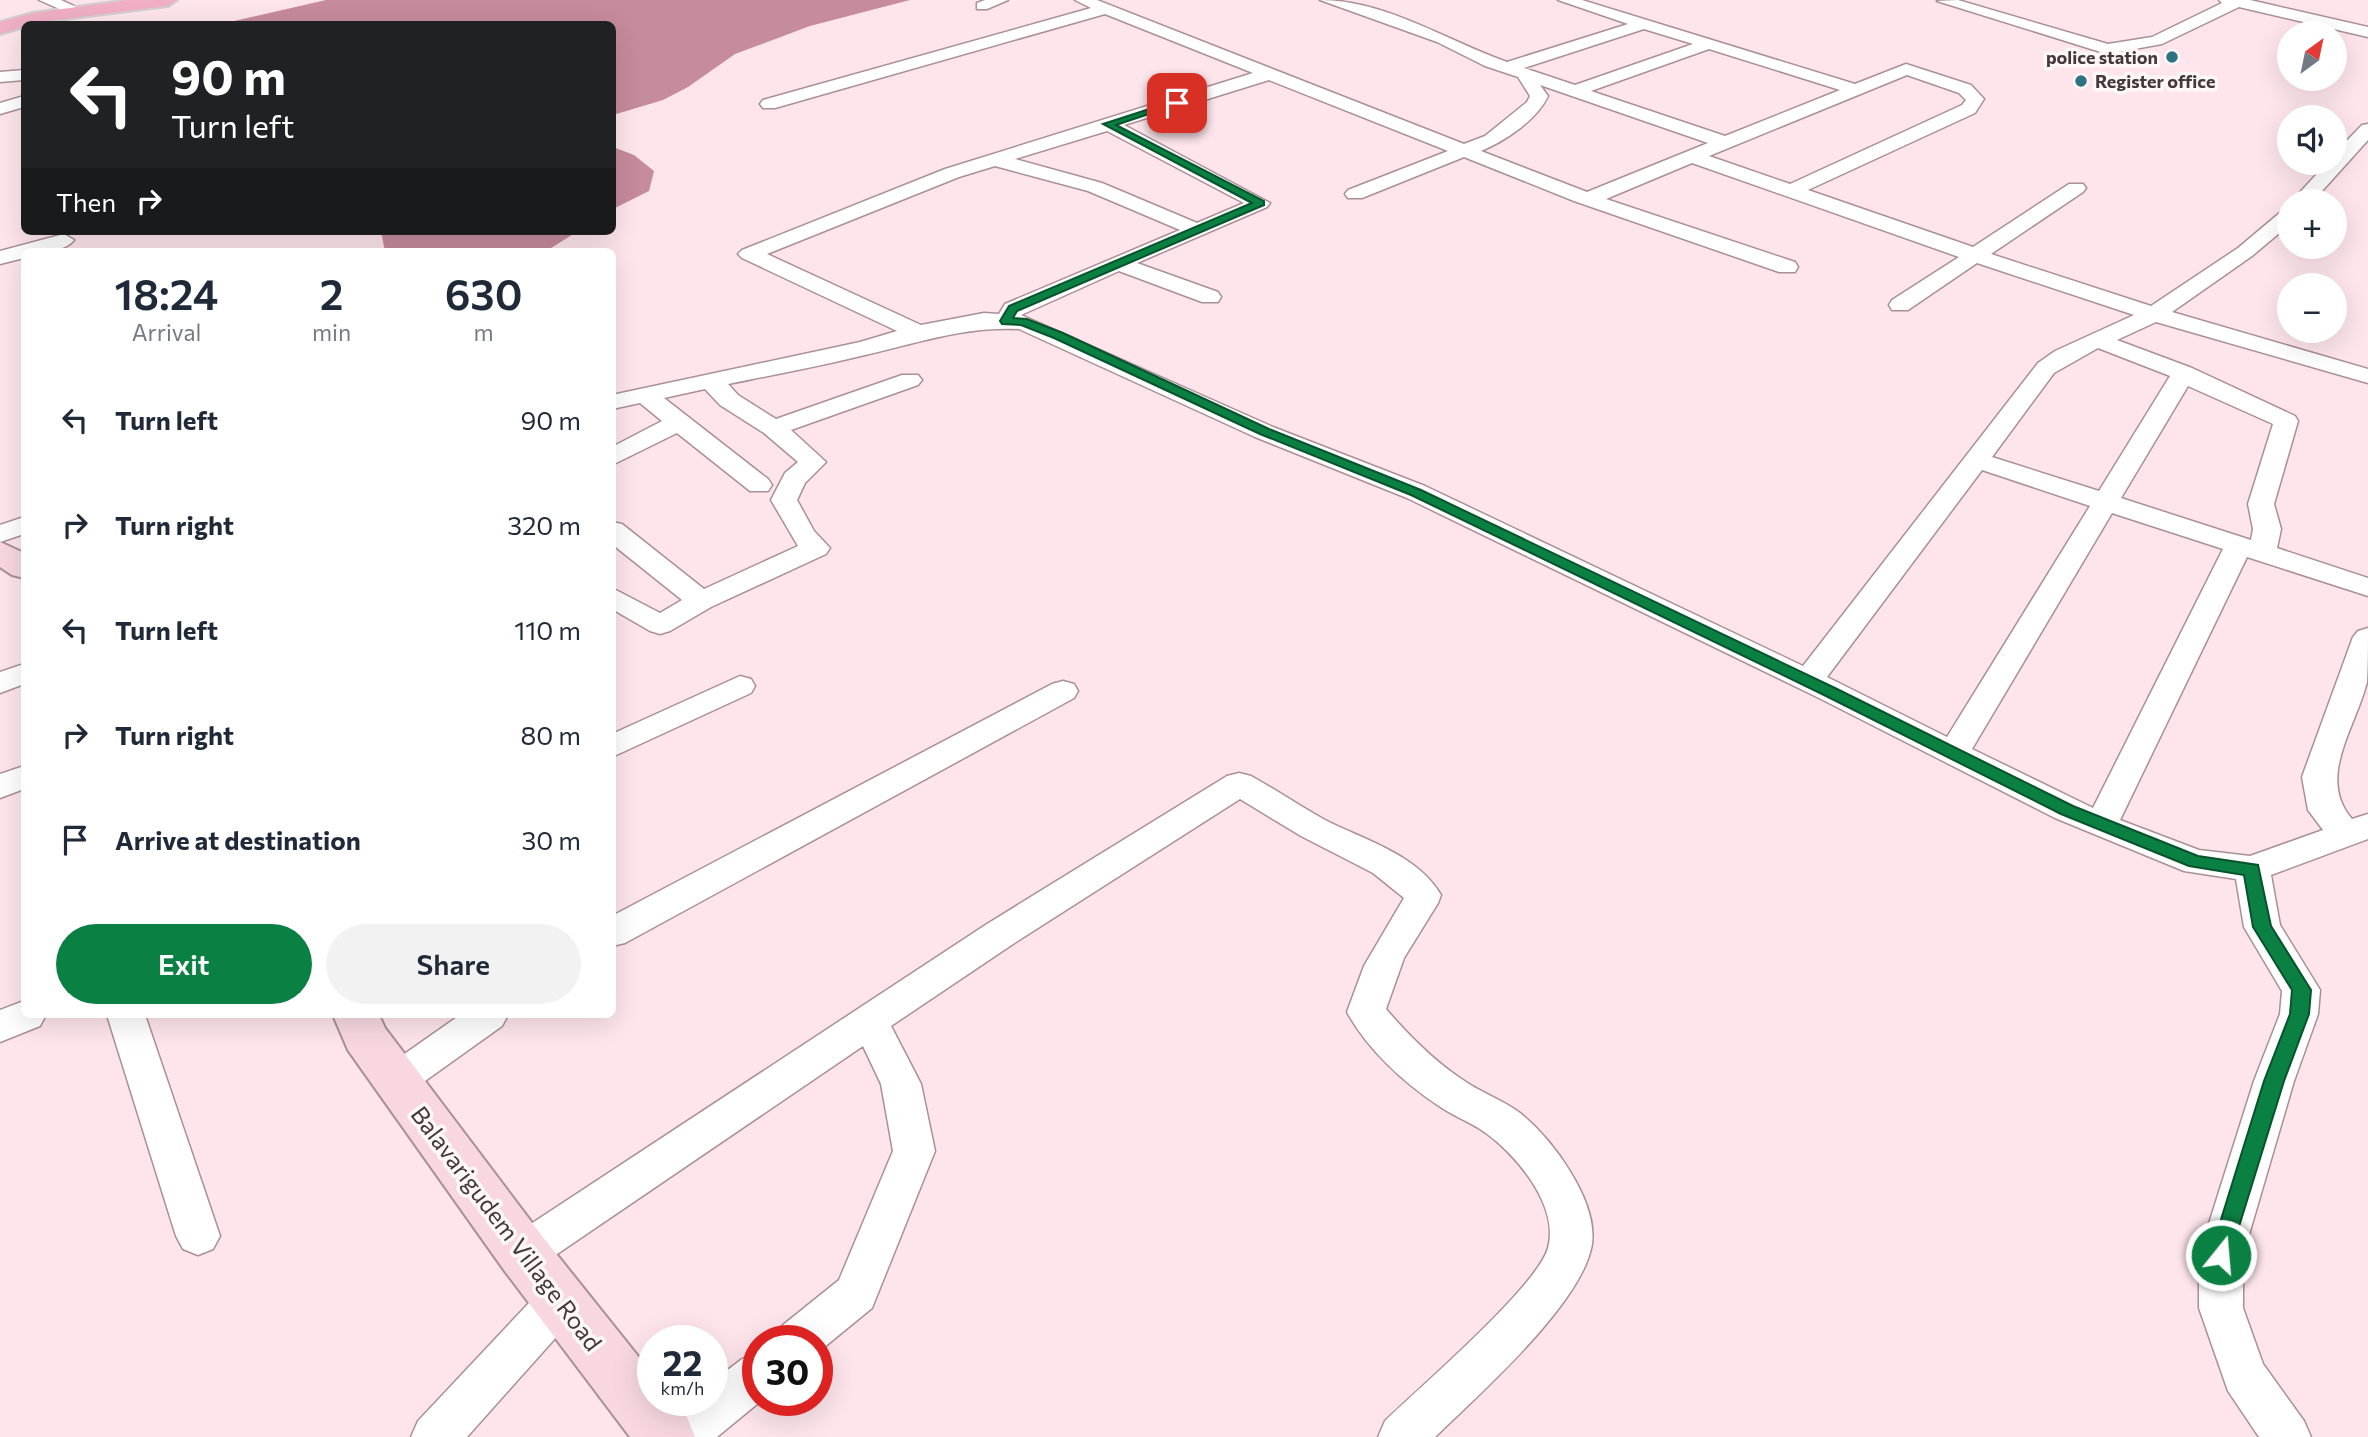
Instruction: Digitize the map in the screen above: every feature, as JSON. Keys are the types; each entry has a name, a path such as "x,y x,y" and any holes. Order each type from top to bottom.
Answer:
{"main road":[{"path":"35,21 119,3 168,0"},
{"path":"0,28 21,24"}],"street":[{"path":"47,0 79,12"},
{"path":"982,6 1000,0"},
{"path":"1083,0 1588,199 1787,267"},
{"path":"1328,0 1443,39 1506,68 1726,143"},
{"path":"1566,0 1855,89"},
{"path":"1948,0 1945,1 2107,49 2156,41 2235,1 2368,32"},
{"path":"769,104 1106,9"},
{"path":"1506,68 1644,24"},
{"path":"1574,92 1709,44"},
{"path":"1588,199 1906,69 1965,89 1975,99 1969,109 1791,191"},
{"path":"918,332 749,254 952,173 1269,74"},
{"path":"1355,194 1492,140 1535,105 1539,96 1525,74"},
{"path":"0,78 21,75"},
{"path":"0,109 21,102"},
{"path":"1006,321 1013,309 1260,203 1108,124"},
{"path":"2313,189 2368,129"},
{"path":"1693,157 2153,315 2258,348 2368,376"},
{"path":"994,160 1095,187 1197,230"},
{"path":"1900,305 2076,188"},
{"path":"1808,681 2046,368 2063,356 2153,315 2245,252 2277,225"},
{"path":"38,248 64,241"},
{"path":"0,258 21,252"},
{"path":"1119,264 1210,297"},
{"path":"616,401 865,348 918,332 985,320 1023,322 1059,335 1264,432 1416,492 2101,825 2196,862 2252,869 2356,830"},
{"path":"2097,340 2286,421 2261,504 2267,530 2251,549 2101,825"},
{"path":"773,428 902,383 839,352"},
{"path":"1953,753 2183,375"},
{"path":"616,598 660,625 701,601 816,548 803,535 783,500 793,479 813,463 773,428 729,400 710,380"},
{"path":"645,395 758,485"},
{"path":"616,455 678,422"},
{"path":"1976,460 2368,587"},
{"path":"0,534 21,526"},
{"path":"616,533 701,601"},
{"path":"0,552 21,566"},
{"path":"2356,830 2325,810 2318,777 2368,637"},
{"path":"0,683 21,674"},
{"path":"616,745 740,686"},
{"path":"616,931 1063,691"},
{"path":"0,787 21,778"},
{"path":"523,1253 1000,934 1239,784 1314,828 1374,856 1406,876 1423,895 1416,916 1391,950 1373,985 1366,1012 1398,1052 1452,1094 1509,1127 1549,1173 1569,1212 1570,1246 1550,1287 1402,1437"},
{"path":"2252,869 2262,927 2301,990 2299,1014 2274,1081 2221,1255 2221,1308 2244,1376 2287,1437"},
{"path":"0,1027 21,1018"},
{"path":"126,1018 198,1236"},
{"name":"Balavarigudem Village Road","path":"357,1018 365,1037 523,1253 666,1437"},
{"path":"397,1080 485,1018"},
{"path":"818,1325 856,1294 914,1151 901,1084 870,1021"},
{"path":"435,1437 559,1301"},
{"path":"681,1437 742,1387"}],"shaded area":[{"path":"326,0 910,0 810,26 735,54 688,87 663,100 616,114 616,21 234,21"},
{"path":"616,148 634,155 654,171 649,191 616,208"},
{"path":"382,235 572,235 551,248 384,248"}],"place":[{"name":"police station","path":"2172,57"},
{"name":"Register office","path":"2081,81"}],"route":[{"path":"1177,103 1108,124 1260,203 1013,309 1006,321 1023,322 1059,335 1264,432 1416,492 1830,691 2067,810 2140,842 2196,862 2252,869 2262,927 2281,962 2301,990 2299,1014 2274,1081 2221,1255"}]}
